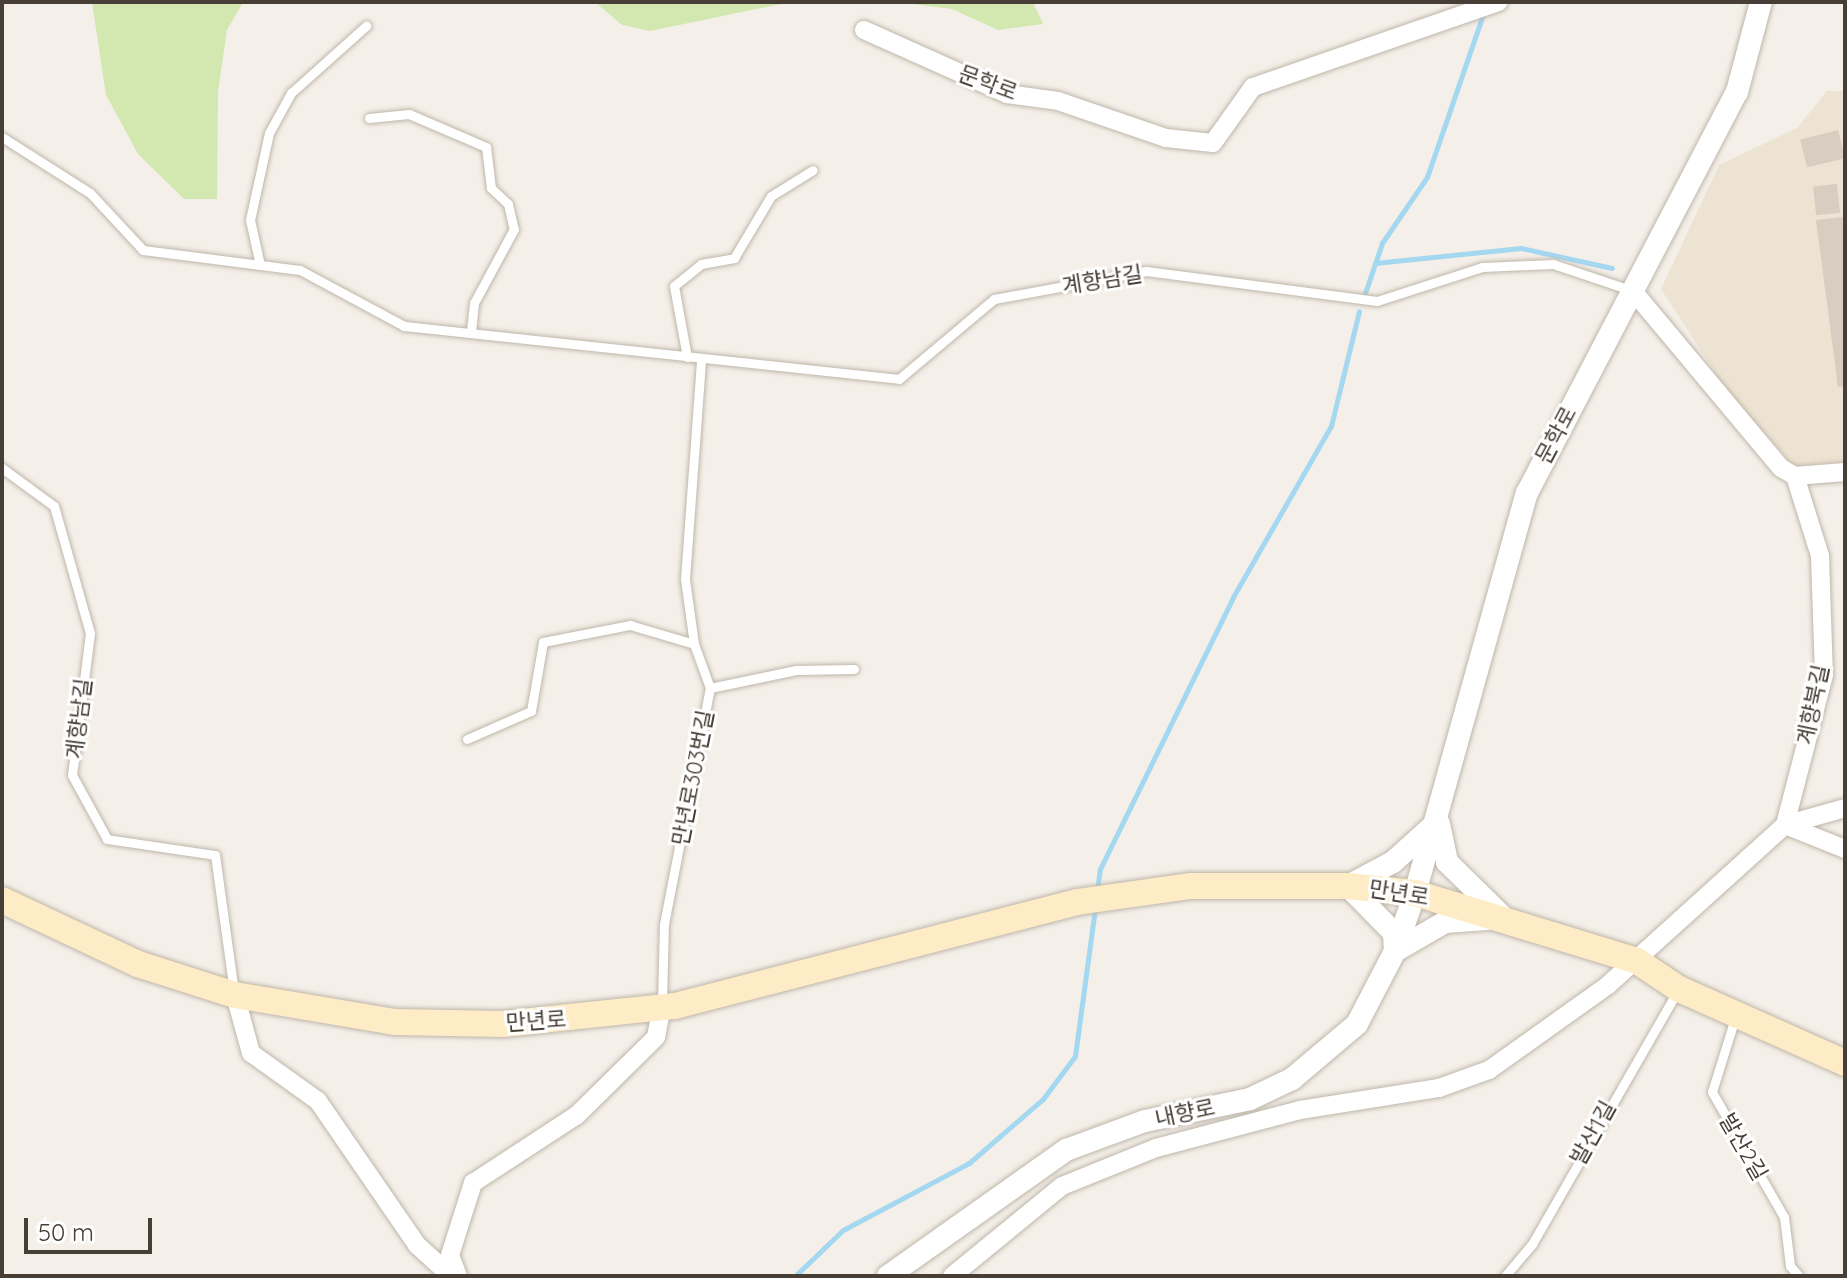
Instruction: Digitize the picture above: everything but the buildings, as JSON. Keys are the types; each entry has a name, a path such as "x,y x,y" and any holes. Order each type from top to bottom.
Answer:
{"main road":[{"name":"만년로","path":"2,900 138,964 235,995 395,1022 503,1024 662,1007 1077,902 1152,891 1348,886 1415,893 1637,961 1679,989 1845,1063"}],"street":[{"name":"문학로","path":"864,30 1007,94 1058,101 1166,138 1213,143 1253,87 1499,2"},
{"name":"문학로","path":"1415,893 1439,819 1471,675 1527,493 1737,92 1761,2"},
{"name":"계향북길","path":"1633,291 1795,476 1820,556 1824,675 1785,825"},
{"path":"1795,476 1845,472"},
{"path":"952,1276 1062,1186 1156,1148 1300,1110 1439,1088 1489,1070 1546,1037 1637,961 1785,825 1845,808"},
{"path":"1439,819 1393,862 1348,886 1389,926 1395,951 1445,922 1505,919"},
{"path":"1439,819 1447,862 1505,919"},
{"path":"1785,825 1845,849"},
{"name":"내향로","path":"888,1276 1066,1150 1145,1121 1250,1099 1292,1079 1344,1040 1395,951 1415,893"},
{"path":"235,995 251,1053 318,1101 417,1245 451,1276"},
{"path":"458,1276 450,1255 473,1183 577,1115 656,1037 662,1007"}],"lane":[{"path":"260,265 250,220 269,133 291,93 366,26"},
{"path":"369,118 409,114 486,147 491,188 508,204 514,229 474,303 471,333"},
{"name":"계향남길","path":"2,137 90,193 143,250 300,270 404,326 899,379 994,299 1146,271 1377,301 1482,267 1553,264 1633,291"},
{"path":"687,357 674,286 701,264 734,258 771,196 813,170"},
{"name":"만년로303번길","path":"662,1007 664,924 710,688 694,644 685,579 701,359"},
{"name":"계향남길","path":"2,468 54,506 90,633 72,775 107,839 215,855 235,995"},
{"path":"467,739 531,711 543,642 630,625 694,644"},
{"path":"710,688 796,670 854,669"},
{"name":"발산1길","path":"1505,1276 1532,1244 1679,989"},
{"name":"발산2길","path":"1736,1015 1712,1092 1784,1217 1790,1266 1799,1276"}],"shaded area":[{"path":"1827,91 1845,91 1845,461 1794,466 1726,389 1661,289 1719,165 1797,128"}],"green space":[{"path":"92,2 243,2 227,30 218,91 217,199 184,199 138,154 106,95"},
{"path":"595,2 791,2 650,31 622,25"},
{"path":"896,2 1033,2 1043,24 998,30 952,9"}],"waterway":[{"path":"1365,293 1382,243 1427,177 1484,11"},
{"path":"1375,263 1521,248 1612,268"},
{"path":"1097,890 1100,869 1233,597 1331,426 1359,311"},
{"path":"795,1276 843,1230 969,1163 1043,1099 1075,1056 1095,908"}]}
